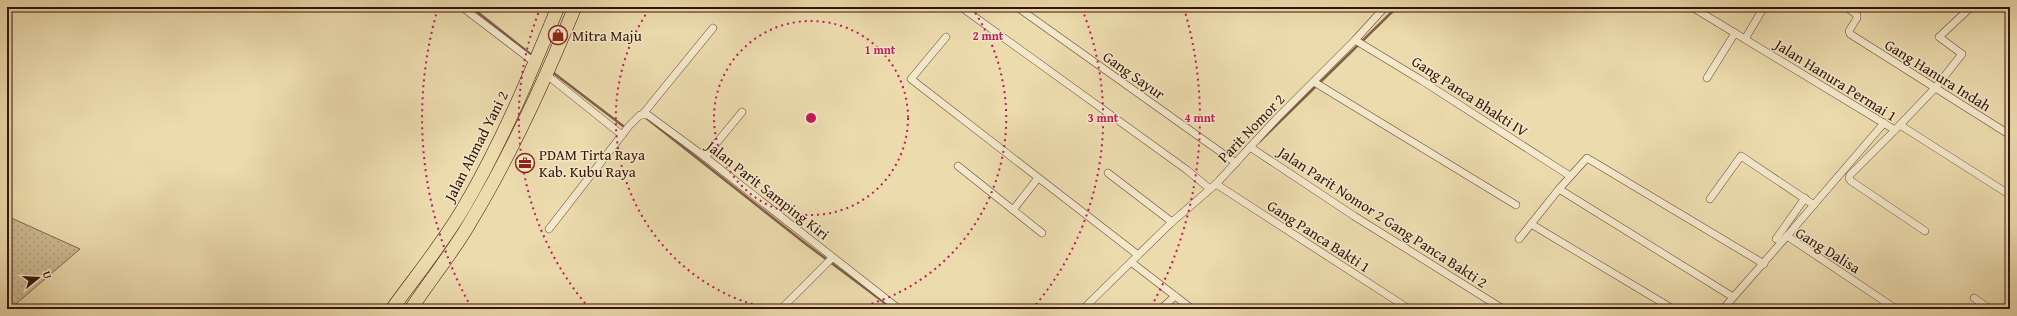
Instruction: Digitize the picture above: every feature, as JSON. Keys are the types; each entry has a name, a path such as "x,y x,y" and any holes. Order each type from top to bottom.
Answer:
{"highway":[{"name":"Jalan Ahmad Yani 2","path":"392,309 462,209 477,184 511,116 558,7"},
{"name":"Jalan Ahmad Yani 2","path":"411,309 470,223 500,168 549,71 575,7"}],"street":[{"path":"462,7 536,59"},
{"name":"Gang Panca Bakti 1","path":"961,7 1187,170 1409,309"},
{"name":"Gang Sayur","path":"1017,7 1236,163"},
{"name":"Parit Nomor 2","path":"1083,309 1172,222 1213,186 1236,163 1385,7"},
{"name":"Jalan Hanura Permai 1","path":"1692,7 1884,123 1898,128 1850,175 1849,178 1851,181 1925,231"},
{"path":"1745,39 1764,7"},
{"name":"Gang Hanura Indah","path":"1846,7 1857,15 1857,18 1849,31 1852,36 1910,73 1936,87 2010,135"},
{"path":"1971,7 1939,37 1962,54 1936,87 1898,128 2010,195"},
{"path":"549,229 626,131 642,115 713,28"},
{"path":"1707,78 1735,33"},
{"path":"946,37 911,79 1138,255"},
{"name":"Gang Panca Bhakti IV","path":"1355,40 1421,80 1570,176"},
{"path":"549,71 626,131"},
{"path":"1314,82 1516,205"},
{"path":"705,157 742,112"},
{"name":"Jalan Parit Samping Kiri","path":"642,115 652,116 705,157 829,261 899,309"},
{"path":"1787,236 1884,123"},
{"name":"Jalan Parit Nomor 2 Gang Panca Bakti 2","path":"1250,147 1354,216 1503,309"},
{"path":"1710,199 1741,156 1814,205"},
{"path":"1519,239 1559,189 1587,158 1764,264"},
{"path":"958,166 1042,233"},
{"path":"1108,172 1172,222"},
{"path":"1013,210 1038,178"},
{"path":"1559,189 1733,297"},
{"path":"1776,239 1805,198"},
{"path":"1531,224 1673,309"},
{"name":"Gang Dalisa","path":"1723,309 1787,236 1896,309"},
{"path":"781,309 829,261"},
{"path":"1131,262 1192,309"},
{"path":"1161,309 1175,296"},
{"path":"1974,298 1990,309"}],"shaded area":[{"path":"7,216 80,249 10,309 7,309"}],"waterway":[{"path":"471,7 534,57"},
{"path":"1260,141 1397,7"},
{"path":"551,71 627,129"},
{"path":"645,117 806,244 893,309"}],"place":[{"name":"Mitra Maju","path":"558,35"},
{"name":"PDAM Tirta Raya Kab. Kubu Raya","path":"525,163"}]}
